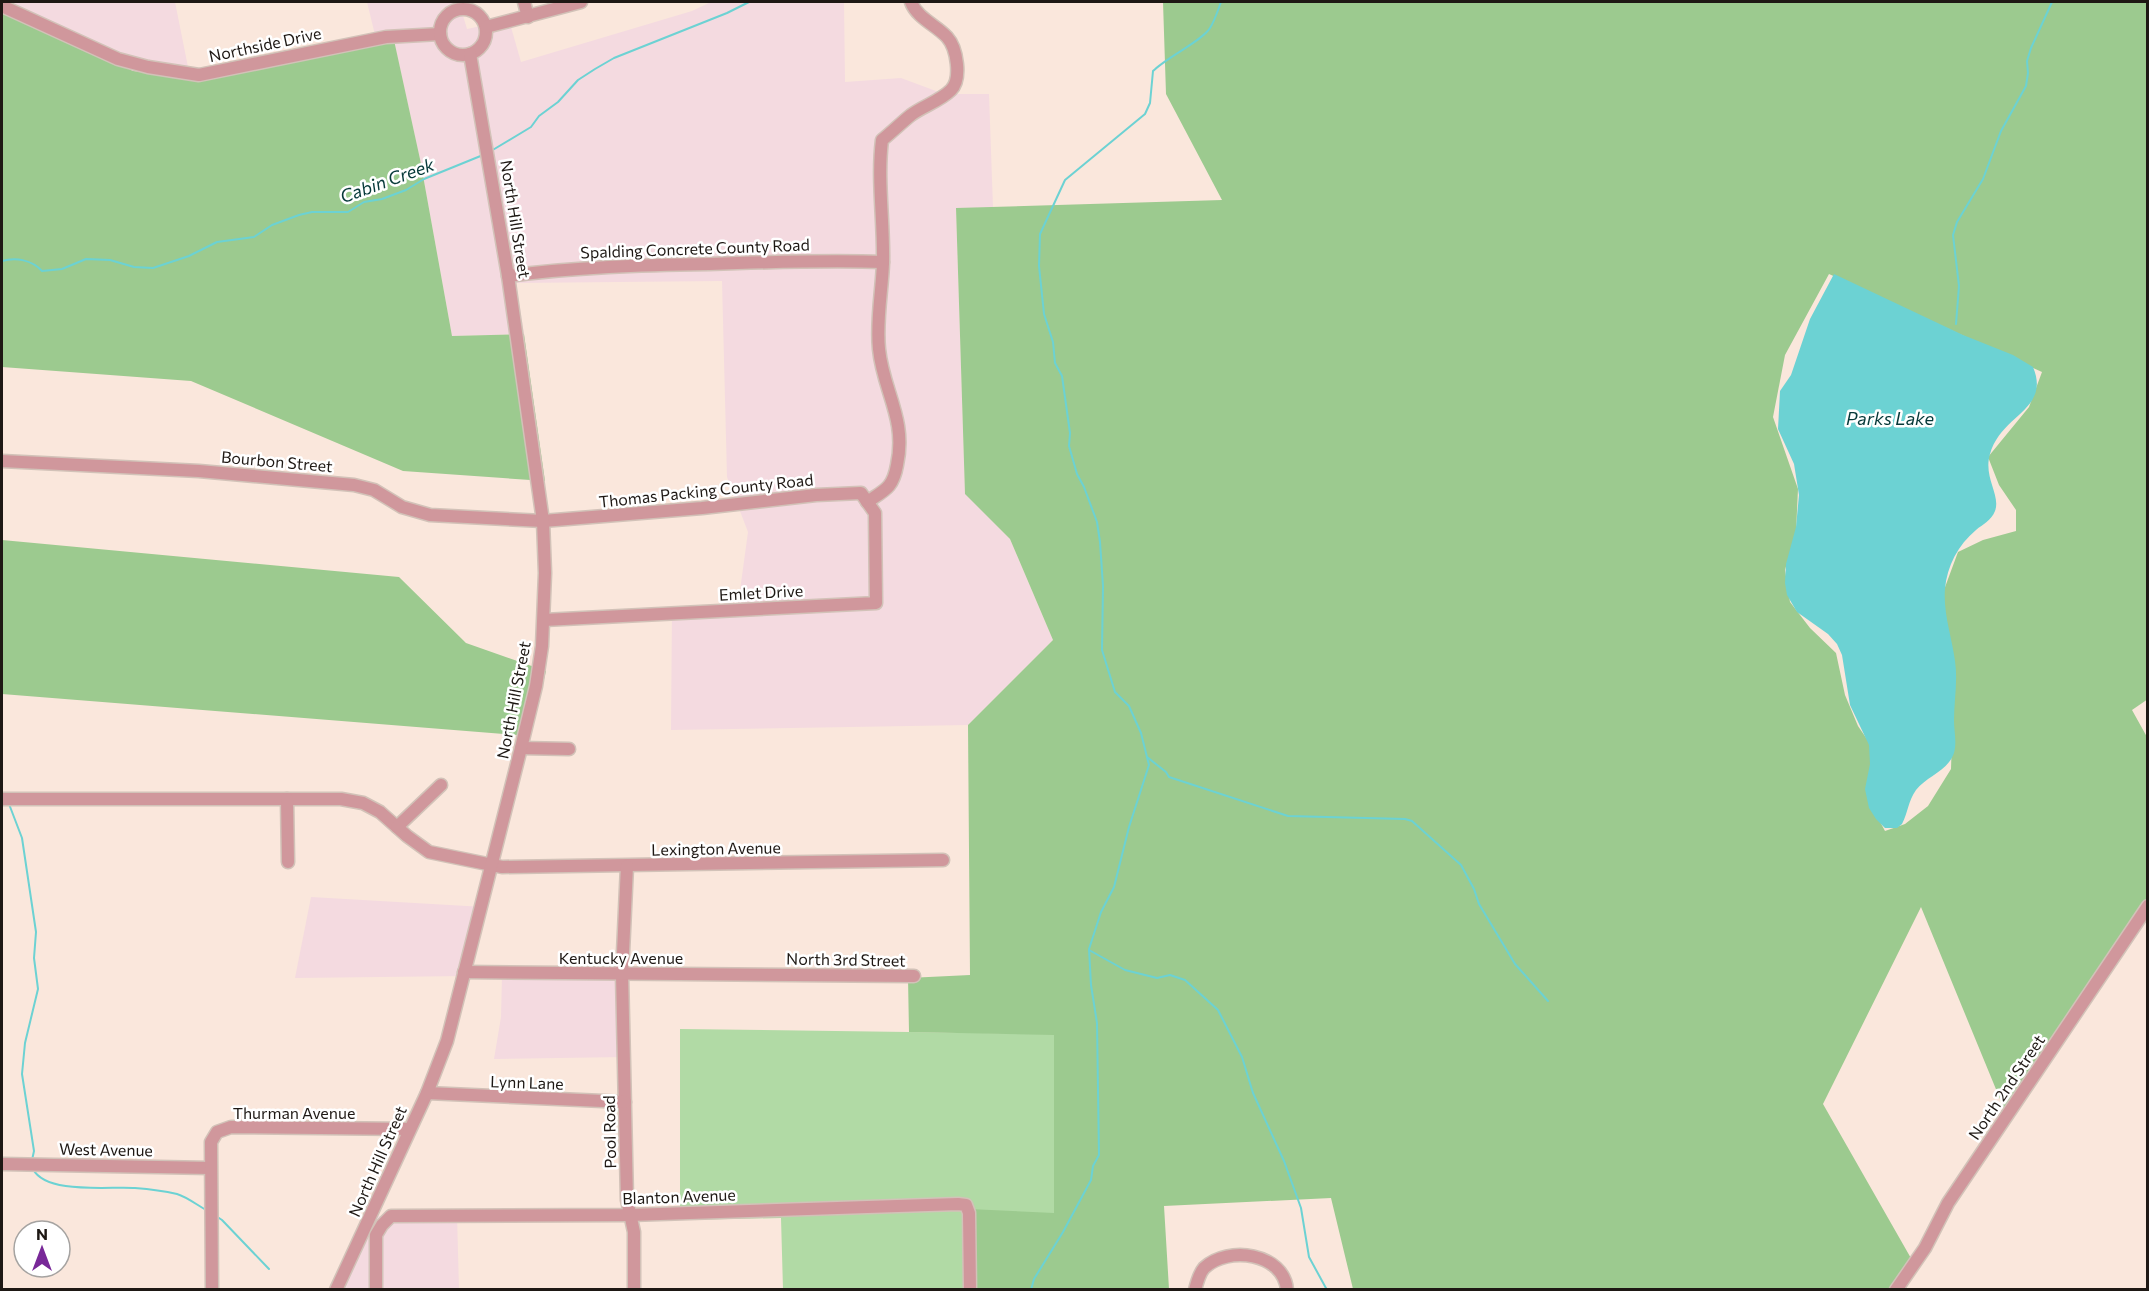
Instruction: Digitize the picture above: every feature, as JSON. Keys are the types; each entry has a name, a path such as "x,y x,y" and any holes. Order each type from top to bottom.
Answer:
{"street":[{"path":"524,2 528,17"},
{"path":"486,27 581,2"},
{"path":"867,502 892,483 898,464 900,441 897,412 880,362 879,346 883,262 880,158 882,140 911,115 951,90 957,78 954,48 950,40 920,15 911,2"},
{"name":"Northside Drive","path":"2,6 118,59 148,67 199,75 386,37 440,34"},
{"path":"454,6 478,14 486,27 482,47 470,54 457,55 450,52 441,41 440,34 444,20 454,6"},
{"name":"North Hill Street","path":"336,1290 427,1093 447,1041 536,686 544,620 543,521 490,158 470,54"},
{"name":"Spalding Concrete County Road","path":"508,276 565,269 648,265 883,262"},
{"name":"Bourbon Street","path":"2,461 199,471 354,485 374,490 402,507 430,515 543,521"},
{"name":"Thomas Packing County Road","path":"543,521 702,508 816,495 861,493 867,502"},
{"name":"Emlet Drive","path":"544,620 876,603 875,513 867,502"},
{"path":"521,748 569,749"},
{"path":"397,827 441,785"},
{"name":"Lexington Avenue","path":"2,799 341,799 363,803 380,812 429,852 491,866 627,866 943,860"},
{"path":"287,799 288,862"},
{"name":"Pool Road","path":"627,866 622,974 627,1200 634,1232 634,1290"},
{"name":"North 2nd Street","path":"1896,1290 1925,1248 1948,1203 2148,906"},
{"name":"Kentucky Avenue","path":"464,972 777,975"},
{"name":"North 3rd Street","path":"777,975 914,976"},
{"name":"Lynn Lane","path":"427,1093 625,1102"},
{"name":"Thurman Avenue","path":"210,1167 211,1142 217,1132 231,1127 410,1130"},
{"name":"West Avenue","path":"2,1164 210,1167"},
{"path":"210,1167 212,1290"},
{"name":"Blanton Avenue","path":"376,1290 376,1235 382,1225 392,1216 630,1215 958,1204 966,1205 969,1213 970,1290"},
{"path":"1195,1290 1202,1270 1214,1261 1229,1255 1251,1256 1269,1262 1282,1272 1287,1290"}],"shaded area":[{"path":"2,2 175,2 190,77 133,71 2,5"},
{"path":"367,2 459,2 467,29 509,20 521,62 692,11 711,2 844,2 845,82 901,78 944,94 989,94 993,208 956,208 965,493 1010,539 1053,640 968,725 671,730 672,609 738,605 748,532 727,477 722,281 516,283 524,334 452,336 420,159 392,32 375,35"},
{"path":"311,897 484,907 467,976 295,978"},
{"path":"624,974 626,1057 494,1059 501,1017 502,976"},
{"path":"457,1215 459,1289 339,1290 375,1216"}],"green space":[{"path":"1163,2 2147,2 2148,699 2132,710 2147,737 2147,905 2007,1116 1921,907 1823,1104 1912,1260 1891,1289 1353,1289 1331,1198 1164,1206 1169,1289 970,1289 969,1209 1054,1213 1054,1035 909,1032 908,978 970,975 968,725 1053,640 1010,539 965,494 956,208 1222,200 1166,94","holes":["1829,274 2042,372 2029,407 1988,457 1999,485 2016,510 2016,531 1983,540 1958,552 1941,598 1954,678 1951,769 1928,806 1905,824 1885,831 1870,803 1875,751 1858,726 1845,695 1836,653 1810,628 1790,602 1785,570 1796,532 1798,489 1773,417 1785,355"]},
{"path":"2,5 133,71 190,77 392,31 420,159 452,336 524,334 545,481 403,471 191,381 2,367"},
{"path":"2,540 399,577 466,643 546,671 530,736 2,694"},
{"path":"680,1029 1054,1034 1055,1213 970,1289 783,1289 781,1218 680,1220"}],"water":[{"name":"Parks Lake","path":"1834,274 1963,335 2013,355 2033,367 2037,381 2030,403 2004,430 1990,454 1988,462 1996,499 1995,511 1989,520 1976,530 1959,549 1946,580 1945,607 1956,668 1954,753 1942,769 1916,790 1902,824 1897,828 1885,828 1869,808 1865,789 1870,764 1869,745 1850,705 1842,655 1837,644 1828,634 1797,612 1787,595 1785,583 1786,564 1796,527 1799,495 1794,464 1778,429 1780,391 1791,375 1810,319"}],"waterway":[{"name":"Cabin Creek","path":"491,151 531,127 539,116 558,102 578,80 614,58 749,2"},
{"path":"1031,1290 1034,1279 1091,1180 1093,1166 1099,1155 1097,1023 1091,985 1089,949 1101,912 1114,887 1129,827 1149,765 1141,733 1129,706 1115,692 1102,650 1103,586 1100,542 1097,522 1077,474 1069,446 1070,433 1062,376 1055,363 1053,342 1044,314 1039,266 1040,234 1065,180 1145,114 1150,103 1153,71 1206,33 1221,2"},
{"path":"1956,324 1959,286 1953,235 1957,222 1983,179 2001,131 2026,86 2027,61 2031,48 2052,2"},
{"name":"Cabin Creek","path":"2,261 24,260 34,264 42,271 62,269 86,259 110,260 134,267 153,268 189,256 217,242 254,237 272,225 299,215 312,212 348,212 364,202 382,199 406,190 424,179 483,155"},
{"path":"1147,757 1169,777 1288,816 1412,821 1461,865 1479,904 1515,964 1548,1001"},
{"path":"9,804 22,838 36,932 34,958 38,989 25,1043 22,1074 34,1151 32,1160"},
{"path":"1089,950 1125,970 1157,978 1170,975 1185,980 1218,1010 1242,1057 1253,1093 1284,1161 1301,1208 1309,1257 1327,1290"},
{"path":"33,1169 40,1177 51,1183 80,1188 135,1188 167,1192 184,1197 206,1210"},
{"path":"216,1216 269,1269"}]}
